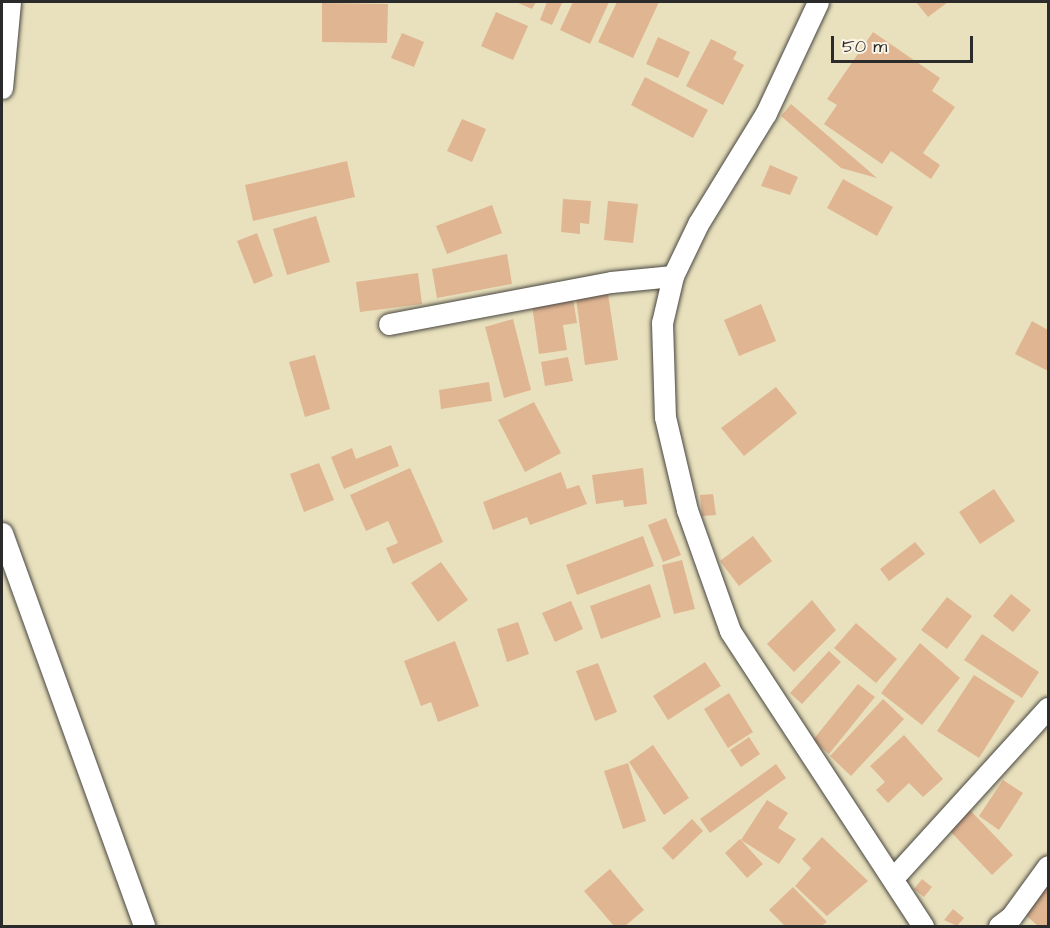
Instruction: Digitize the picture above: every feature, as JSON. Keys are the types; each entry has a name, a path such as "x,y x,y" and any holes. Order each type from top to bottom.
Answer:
{"street":[{"path":"2,88 10,2"},
{"path":"818,2 766,113 698,224 673,276 662,323 665,417 687,510 730,631 894,877 923,927"},
{"path":"389,324 611,282 673,276"},
{"path":"2,533 144,927"},
{"path":"894,877 1048,708"},
{"path":"999,927 1011,917 1048,866"}],"building":[{"path":"516,2 536,2 532,9"},
{"path":"547,2 562,3 552,25 540,20"},
{"path":"573,2 609,2 590,44 560,30"},
{"path":"617,2 659,2 633,58 598,42"},
{"path":"916,2 948,2 928,17"},
{"path":"322,3 388,4 387,43 322,42"},
{"path":"496,12 528,26 513,60 481,46"},
{"path":"873,32 940,78 932,91 955,107 923,153 940,165 931,179 891,151 882,164 824,124 837,105 827,99"},
{"path":"402,33 424,42 414,67 391,58"},
{"path":"658,37 690,52 678,78 646,64"},
{"path":"711,39 737,52 733,59 744,65 723,105 686,86"},
{"path":"645,77 708,110 693,138 631,105"},
{"path":"791,104 877,178 841,168 781,116"},
{"path":"462,119 486,129 472,162 447,151"},
{"path":"347,161 355,197 253,221 245,185"},
{"path":"770,165 798,177 790,195 761,186"},
{"path":"843,179 893,207 877,236 827,208"},
{"path":"563,199 591,201 589,224 580,223 580,234 561,232"},
{"path":"608,201 638,204 633,243 604,240"},
{"path":"492,205 502,233 447,254 436,226"},
{"path":"316,216 330,262 287,275 273,229"},
{"path":"257,233 273,276 254,284 237,241"},
{"path":"507,254 512,284 437,298 432,269"},
{"path":"418,273 422,304 360,312 356,282"},
{"path":"608,294 618,360 585,365 576,298"},
{"path":"573,299 577,323 563,325 567,350 539,354 532,305"},
{"path":"761,304 776,341 739,356 724,320"},
{"path":"513,319 531,390 504,398 485,327"},
{"path":"1032,321 1048,330 1048,371 1015,354"},
{"path":"315,355 330,409 305,417 289,362"},
{"path":"568,357 573,381 545,386 541,362"},
{"path":"489,382 492,401 441,409 439,390"},
{"path":"776,387 797,413 744,456 721,428"},
{"path":"534,402 561,453 525,472 498,420"},
{"path":"391,445 399,466 344,489 331,457 352,448 356,459"},
{"path":"319,463 334,500 304,512 290,474"},
{"path":"410,468 443,542 393,564 386,548 398,543 388,521 366,531 350,495"},
{"path":"643,468 647,504 624,507 623,500 596,504 592,475"},
{"path":"561,472 567,489 579,485 587,504 530,525 527,517 493,530 483,502"},
{"path":"994,489 1015,521 980,544 959,512"},
{"path":"713,494 716,515 702,516 700,495"},
{"path":"666,518 681,555 663,562 648,525"},
{"path":"643,536 654,566 577,595 566,565"},
{"path":"753,536 772,561 739,586 720,561"},
{"path":"915,542 925,554 889,581 880,569"},
{"path":"682,560 695,609 674,614 662,565"},
{"path":"441,562 468,600 438,622 411,583"},
{"path":"650,584 661,617 601,639 590,606"},
{"path":"1011,594 1031,610 1013,632 993,616"},
{"path":"947,597 972,616 947,649 921,630"},
{"path":"812,600 836,630 794,672 767,644"},
{"path":"571,601 583,629 555,642 542,613"},
{"path":"518,622 529,654 507,662 497,629"},
{"path":"856,623 897,659 876,683 834,648"},
{"path":"982,634 1039,672 1022,698 964,660"},
{"path":"455,641 479,706 438,722 431,702 421,706 404,661"},
{"path":"920,643 960,678 922,725 881,693"},
{"path":"829,651 841,662 802,704 790,693"},
{"path":"705,662 721,686 668,720 653,696"},
{"path":"598,663 617,712 595,721 576,671"},
{"path":"974,675 1015,701 979,758 937,731"},
{"path":"858,684 875,697 829,754 813,740"},
{"path":"729,693 753,732 728,748 704,709"},
{"path":"883,699 904,719 851,776 830,756"},
{"path":"904,735 943,779 923,797 909,783 888,803 876,790 885,782 870,766"},
{"path":"749,737 760,754 741,767 730,750"},
{"path":"653,745 689,798 664,815 629,762"},
{"path":"628,763 646,821 623,829 604,771"},
{"path":"776,764 786,778 710,833 700,819"},
{"path":"1003,780 1023,793 999,830 979,816"},
{"path":"767,800 788,813 778,828 796,839 779,864 741,840"},
{"path":"970,810 1013,855 992,875 949,830"},
{"path":"692,819 703,831 673,860 662,848"},
{"path":"822,837 868,881 827,916 795,886 811,868 802,859"},
{"path":"740,839 763,864 747,878 725,853"},
{"path":"610,869 644,910 625,926 614,926 584,891"},
{"path":"922,879 932,887 924,897 914,889"},
{"path":"1048,880 1048,926 1038,926 1020,910"},
{"path":"793,887 827,922 821,926 785,926 769,910"},
{"path":"953,909 964,918 957,926 944,920"}]}
